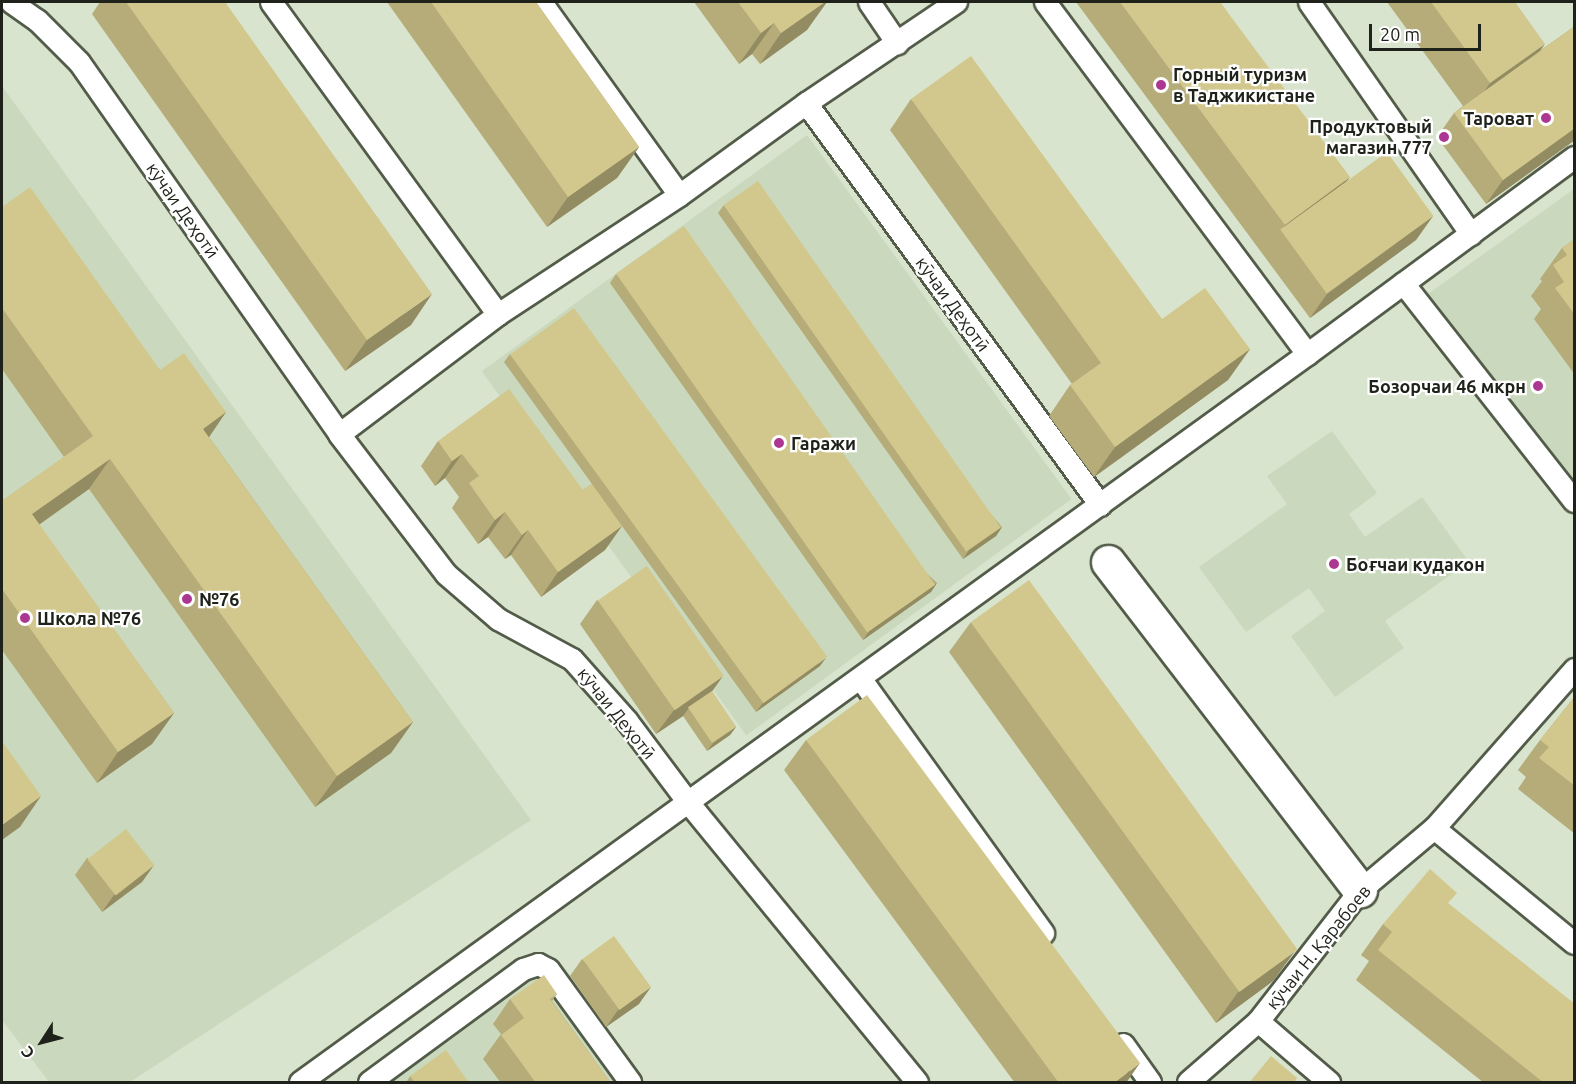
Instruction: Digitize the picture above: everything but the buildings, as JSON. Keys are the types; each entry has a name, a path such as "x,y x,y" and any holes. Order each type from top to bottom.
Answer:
{"street":[{"path":"1108,562 1360,890"}],"lane":[{"name":"кӯчаи Деҳотӣ","path":"11,2 38,20 79,62 339,434 446,573 498,619 572,659 627,721 687,801 917,1083"},
{"path":"271,2 498,314"},
{"path":"541,2 679,195"},
{"path":"869,2 897,43"},
{"path":"339,434 498,314 679,195 806,103 956,2"},
{"path":"1045,2 1307,354"},
{"path":"1309,2 1471,234"},
{"name":"кӯчаи Деҳотӣ","path":"806,103 1100,505"},
{"path":"300,1083 687,801 1100,505 1575,157"},
{"path":"1403,283 1575,501"},
{"name":"кӯчаи Н. Қарабоев","path":"1188,1083 1258,1021 1360,890 1434,828 1575,669"},
{"path":"860,678 1054,948"},
{"path":"1434,828 1575,944"},
{"path":"373,1081 531,964 538,964 548,969 630,1083"},
{"name":"кӯчаи Н. Қарабоев","path":"1258,1021 1329,1083"},
{"path":"1109,1025 1150,1083"}],"shaded area":[{"name":"№76","path":"2,86 531,820 130,1082 49,1082 2,1020"},
{"path":"807,135 1072,499 746,735 482,371"},
{"name":"Бозорчаи 46 мкрн","path":"1574,189 1574,479 1428,294"},
{"name":"Боғчаи кудакон","path":"1332,431 1377,493 1349,514 1365,537 1422,497 1469,562 1385,621 1404,648 1335,697 1291,636 1325,611 1309,588 1246,632 1199,567 1287,504 1267,476"},
{"path":"535,958 629,1082 356,1082"}],"place":[{"name":"Горный туризм в Таджикистане","path":"1161,85"},
{"name":"Тароват","path":"1546,118"},
{"name":"Продуктовый магазин 777","path":"1444,137"},
{"name":"Бозорчаи 46 мкрн","path":"1538,386"},
{"name":"Гаражи","path":"779,443"},
{"name":"Боғчаи кудакон","path":"1334,564"},
{"name":"№76","path":"187,599"},
{"name":"Школа №76","path":"25,618"}]}
